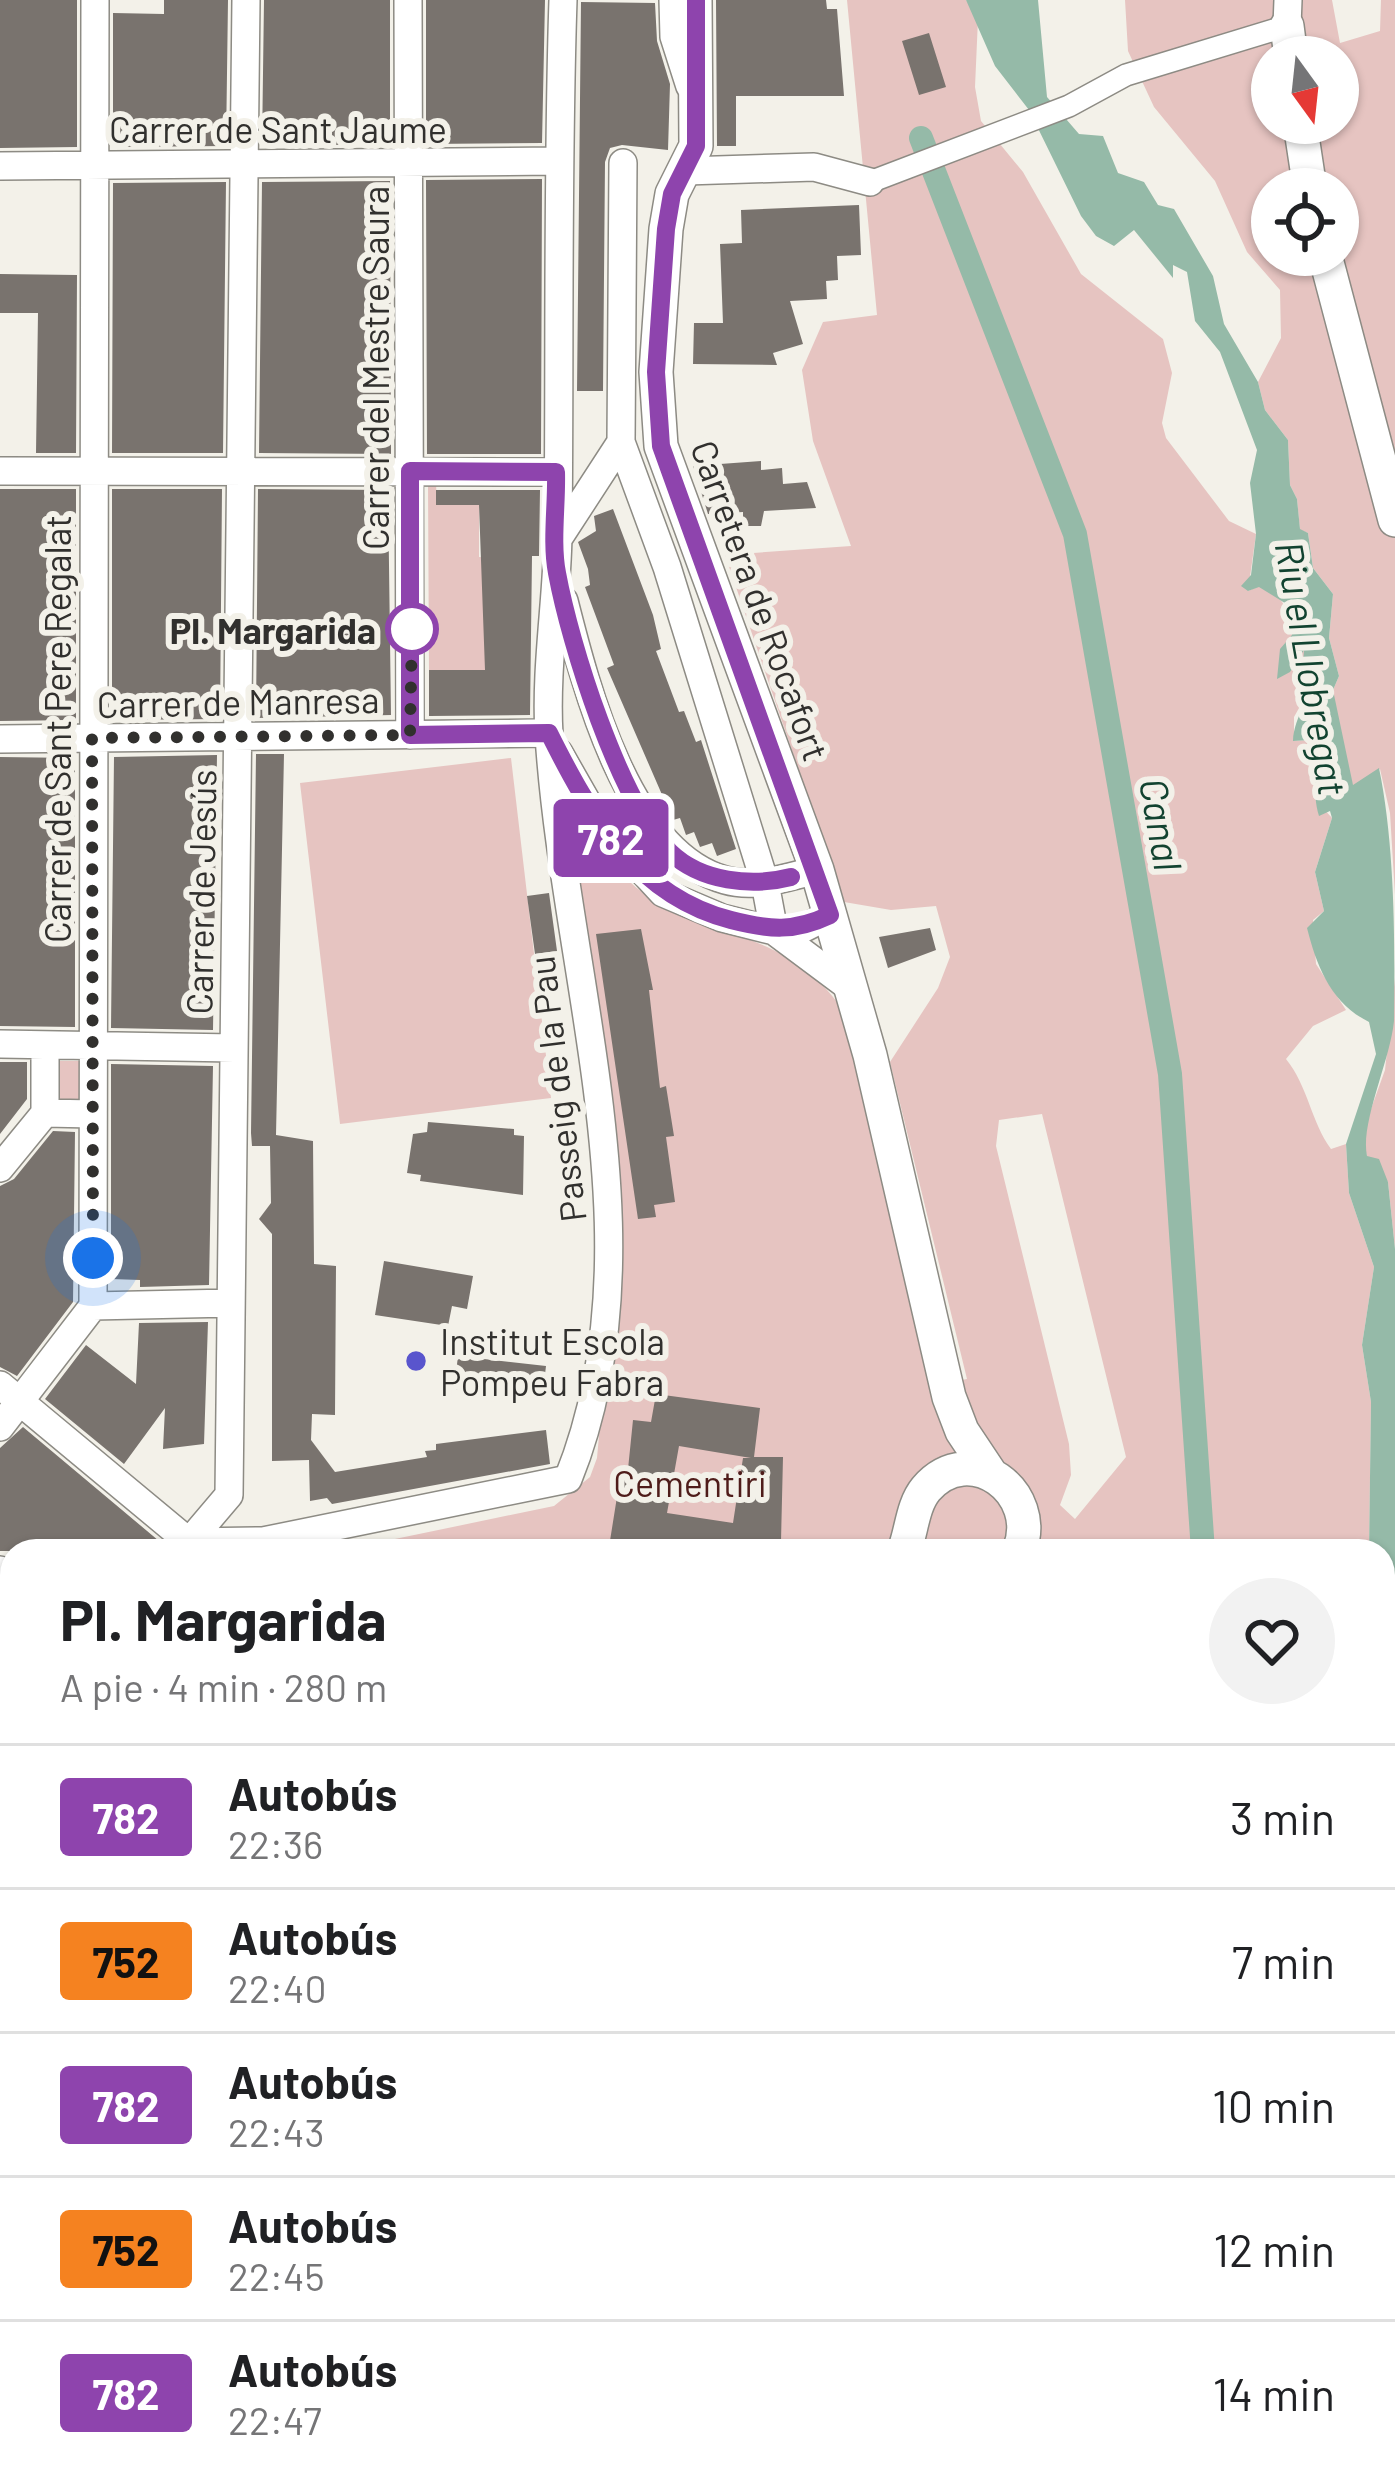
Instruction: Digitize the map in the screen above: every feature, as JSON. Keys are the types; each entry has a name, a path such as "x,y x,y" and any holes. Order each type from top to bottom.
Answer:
{"street":[{"name":"Carrer de Sant Pere Regalat","path":"93,1306 95,0"},
{"name":"Carrer de Jesús","path":"192,1539 229,1495 246,0"},
{"name":"Carrer del Mestre Saura","path":"408,0 410,735"},
{"path":"563,0 557,161 558,538 549,733 600,825 663,893 722,918 774,931 804,928 830,915"},
{"path":"670,0 671,38 692,104"},
{"name":"Carretera de Rocafort","path":"695,0 692,104 696,146 672,194 666,229 656,372 661,446 817,870 868,1048 949,1397"},
{"path":"686,171 814,167 870,182 1069,106 1126,75 1282,30"},
{"name":"Carrer de Sant Jaume","path":"0,166 557,161"},
{"path":"623,163 622,442 668,568 765,883 774,931 853,990"},
{"path":"1331,276 1395,520"},
{"path":"558,538 622,442"},
{"path":"0,471 556,472"},
{"path":"556,568 577,653 635,801 672,854 725,880 765,883 817,870"},
{"name":"Carrer de Manresa","path":"0,739 549,733"},
{"name":"Passeig de la Pau","path":"273,1539 568,1479 592,1420 611,1217 549,733"},
{"path":"0,1044 234,1048"},
{"path":"0,1168 45,1113 45,1045"},
{"path":"45,1113 93,1114"},
{"path":"0,1426 9,1393 93,1306 232,1303"},
{"path":"9,1393 176,1539"},
{"path":"949,1397 962,1431 990,1473 1014,1492 1022,1536"},
{"path":"913,1539 919,1500 939,1478 952,1432 949,1397"},
{"path":"939,1478 969,1469 990,1473"}],"green space":[{"path":"847,0 966,0 978,19 975,87 981,121 1023,172 1081,274 1163,339 1172,373 1162,423 1166,438 1229,521 1256,534 1248,591 1259,586 1280,599 1292,635 1305,647 1313,683 1294,717 1294,741 1311,740 1319,774 1313,797 1332,818 1315,872 1324,911 1313,920 1316,964 1346,1010 1313,1026 1286,1059 1331,1149 1346,1144 1349,1193 1374,1267 1362,1345 1371,1402 1369,1539 395,1539 554,1506 590,1477 597,1458 618,1223 563,787 588,830 629,882 668,908 795,962 841,1007 931,1386 967,1379 890,1062 938,988 950,957 936,906 891,910 844,902 725,555 851,546 813,441 802,370 823,322 877,315","holes":["1042,1114 1126,1457 1075,1519 1060,1505 1071,1475 1069,1444 996,1146 999,1120"]},
{"path":"1125,0 1332,0 1339,36 1251,36 1251,144 1359,144 1359,37 1380,31 1381,0 1395,0 1395,895 1390,813 1380,769 1353,787 1339,738 1333,690 1339,676 1329,638 1333,594 1313,568 1308,533 1300,530 1297,499 1290,485 1288,440 1265,410 1258,382 1281,338 1280,290 1268,276 1359,276 1359,168 1251,168 1251,257 1215,181 1154,107 1128,51"},
{"path":"428,483 436,483 437,505 479,505 479,557 493,558 485,584 485,670 429,670"},
{"path":"511,758 551,1098 340,1124 300,783"},
{"path":"1395,978 1395,1249 1388,1182 1367,1157 1362,1134 1385,1070"},
{"path":"53,1061 83,1061 83,1106 52,1106"}],"water":[{"name":"Riu el Llobregat","path":"966,0 1038,0 1047,97 1079,134 1103,136 1118,173 1144,182 1158,205 1174,209 1213,276 1224,324 1258,382 1265,410 1288,440 1290,485 1297,499 1300,529 1308,533 1313,568 1333,594 1329,638 1339,676 1333,690 1353,785 1379,768 1391,861 1394,1021 1366,1142 1367,1156 1379,1159 1388,1182 1395,1249 1395,1539 1369,1539 1371,1402 1362,1345 1374,1267 1349,1193 1346,1144 1376,1054 1369,1022 1345,1005 1327,983 1307,928 1324,911 1315,872 1332,818 1330,811 1319,816 1311,740 1293,741 1312,679 1313,670 1303,664 1304,650 1290,672 1277,679 1280,649 1292,635 1288,605 1259,587 1248,591 1241,586 1251,575 1256,534 1250,483 1257,450 1220,352 1195,321 1187,272 1173,265 1173,278 1134,230 1114,246 1096,236 1081,216 1029,110 995,66"}],"building":[{"path":"0,0 77,0 77,147 0,148"},
{"path":"164,0 228,0 226,146 113,147 113,13 164,14"},
{"path":"264,0 390,0 390,144 262,146"},
{"path":"426,0 545,0 542,143 426,144"},
{"path":"716,0 826,0 827,9 837,9 844,96 736,96 736,146 717,146"},
{"path":"581,2 655,3 657,41 670,84 668,150 622,145 610,148 605,162 603,391 577,391"},
{"path":"929,33 946,87 919,95 902,41"},
{"path":"542,179 541,454 427,454 426,180"},
{"path":"390,181 391,454 259,453 262,182"},
{"path":"226,182 223,453 112,453 113,183"},
{"path":"859,205 861,255 837,256 838,280 826,281 827,299 790,301 803,344 773,353 777,365 693,364 694,323 723,323 720,244 742,243 741,210"},
{"path":"0,274 77,275 76,453 36,453 38,313 0,313"},
{"path":"761,461 761,470 782,468 783,484 807,482 816,508 764,511 761,526 743,526 743,512 708,514 693,466"},
{"path":"0,489 76,489 76,720 0,721"},
{"path":"112,489 222,489 220,719 112,720"},
{"path":"258,489 388,490 391,715 256,718"},
{"path":"436,490 540,490 539,556 532,556 530,715 429,716 429,670 485,670 479,505 436,505"},
{"path":"613,509 653,615 661,649 656,651 679,712 684,711 696,742 701,740 736,849 717,856 712,843 700,847 694,832 686,835 680,818 673,820 607,668 614,665 585,587 590,585 588,569 578,542 596,531 594,516"},
{"path":"256,754 284,754 276,1135 313,1141 314,1264 336,1266 335,1415 312,1414 311,1440 335,1472 427,1457 425,1451 436,1450 436,1444 546,1430 550,1464 332,1504 327,1498 310,1501 309,1460 272,1461 272,1234 259,1219 271,1203 270,1146 252,1146 251,1133"},
{"path":"217,755 213,1030 111,1028 114,757"},
{"path":"0,757 75,758 75,1027 0,1026"},
{"path":"549,893 557,951 535,954 527,896"},
{"path":"930,928 936,950 888,968 879,937"},
{"path":"641,929 653,990 649,990 660,1088 666,1086 674,1136 666,1137 675,1202 654,1205 656,1217 638,1219 596,934"},
{"path":"0,1062 27,1062 27,1099 0,1134"},
{"path":"111,1064 213,1066 209,1285 140,1287 140,1280 111,1279"},
{"path":"428,1122 514,1129 514,1135 524,1136 523,1195 420,1181 421,1175 407,1173 413,1134 427,1132"},
{"path":"53,1131 75,1132 73,1302 17,1376 0,1367 0,1186 14,1179"},
{"path":"384,1261 473,1276 467,1309 452,1306 448,1326 375,1315"},
{"path":"208,1322 204,1444 163,1449 165,1408 124,1464 45,1399 86,1345 136,1384 139,1323"},
{"path":"458,1356 546,1366 542,1399 454,1389"},
{"name":"Cementiri","path":"656,1394 760,1408 754,1457 783,1457 781,1539 610,1539 620,1478 627,1479 633,1420 651,1422","holes":["679,1446 751,1458 743,1458 733,1523 667,1513"]},
{"path":"23,1427 157,1539 0,1539 0,1448"}],"waterway":[{"name":"Canal","path":"921,138 1075,534 1170,1074 1202,1539"}],"bus line":[{"name":"782","path":"696,0 692,104 696,146 672,194 666,229 656,372 661,446 800,820 830,915 804,928 774,931 722,918 663,893 600,825 549,733 410,735 410,471 556,472 556,568 577,653 635,801 672,854 725,880 765,883 791,877"}],"place":[{"name":"Pl. Margarida","path":"412,629"},
{"name":"Institut Escola Pompeu Fabra","path":"416,1361"}],"route":[{"path":"93,1258 92,738 410,735 412,629"}]}
